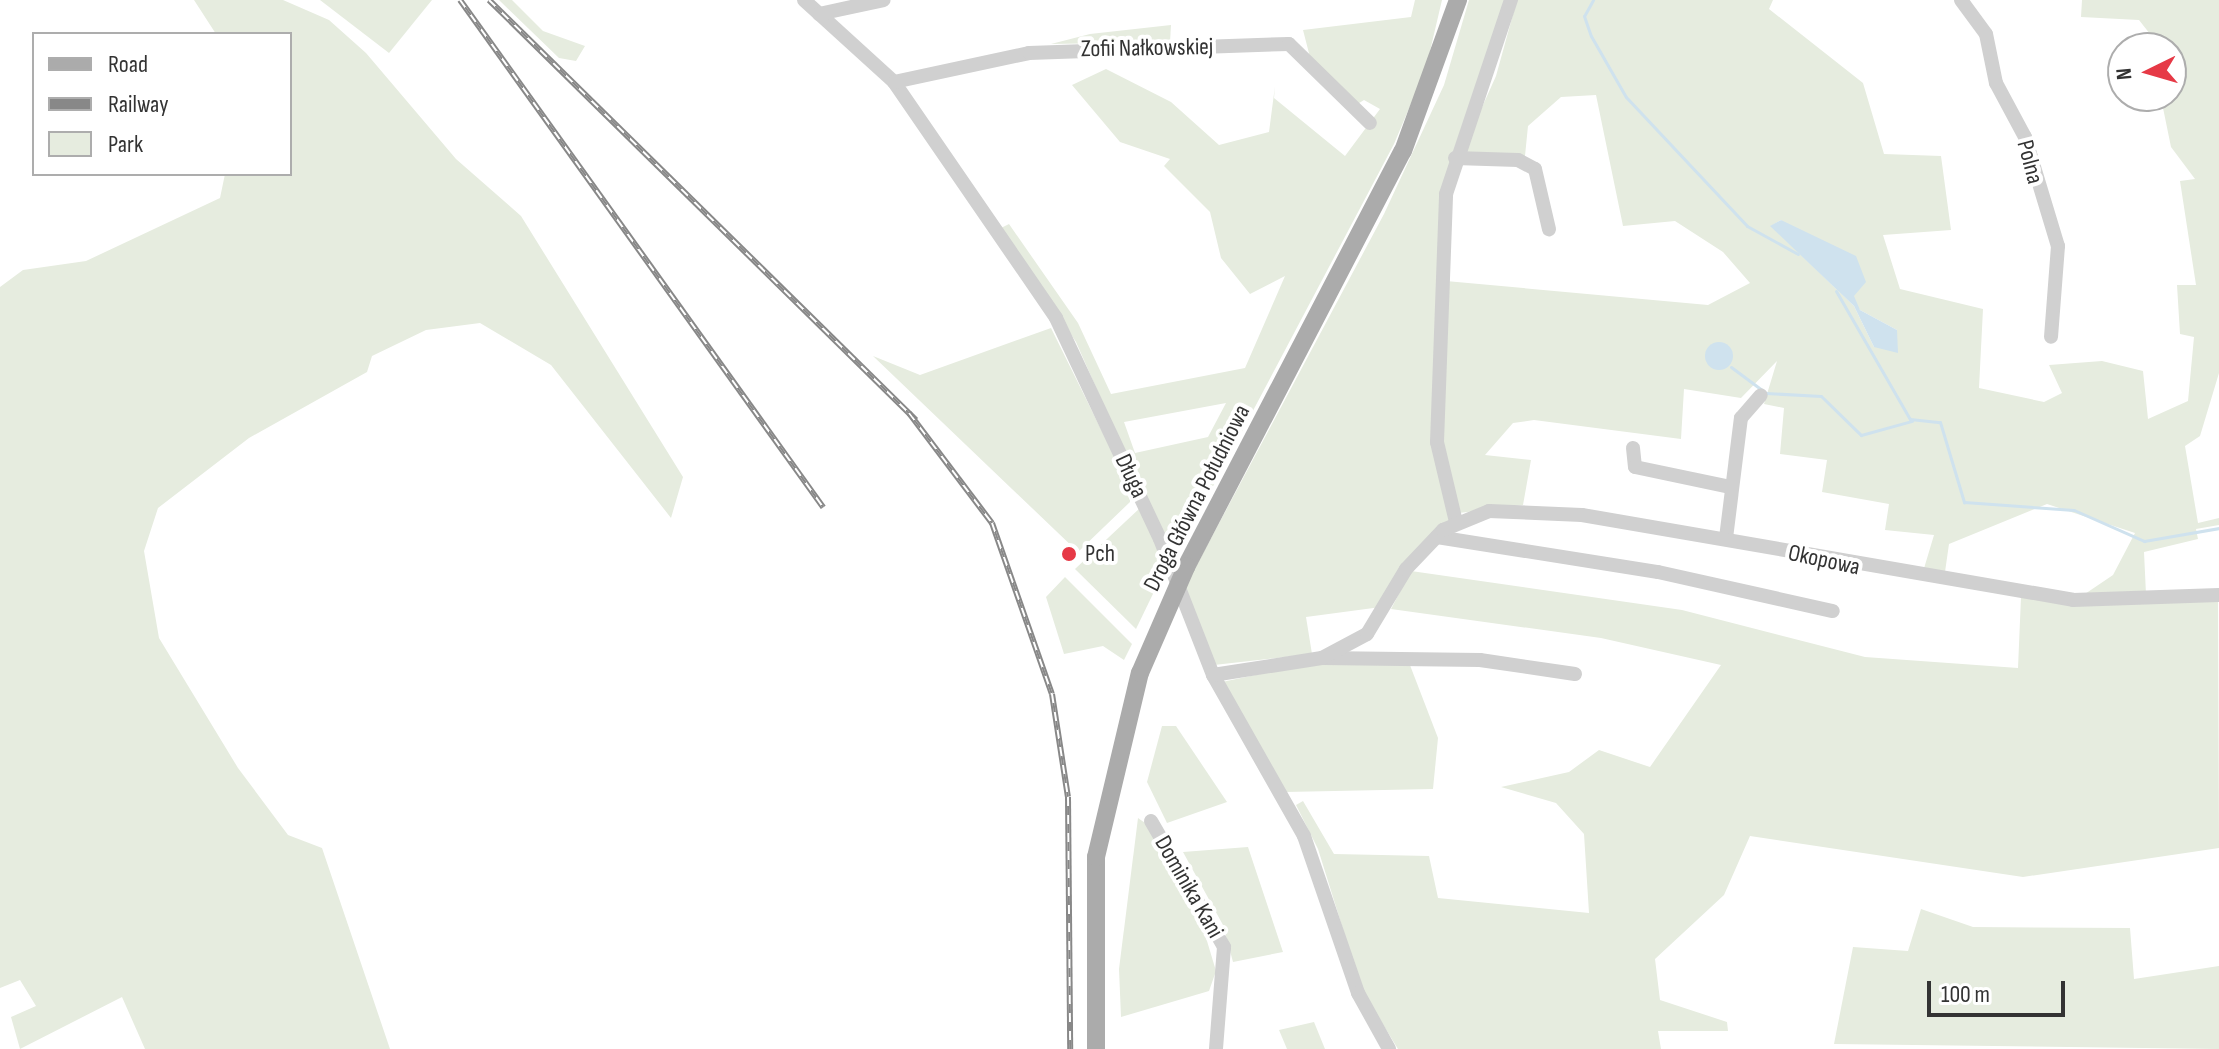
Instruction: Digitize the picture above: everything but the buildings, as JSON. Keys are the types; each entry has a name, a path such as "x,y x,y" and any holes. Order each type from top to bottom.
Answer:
{"main road":[{"name":"Droga Główna Południowa","path":"1096,1049 1096,857 1140,673 1186,567 1403,151 1458,0"}],"street":[{"name":"Długa","path":"804,0 894,82 1056,318 1155,526 1213,675 1304,836 1358,993 1389,1049"},
{"path":"819,14 884,0"},
{"path":"1456,522 1437,442 1445,217 1455,158 1500,48 1511,0"},
{"name":"Polna","path":"1961,0 1986,34 1996,83 2025,137 2058,246 2051,337"},
{"name":"Zofii Nałkowskiej","path":"894,82 1029,53 1289,44 1370,123"},
{"path":"1455,158 1518,160 1535,169 1549,229"},
{"path":"1726,538 1741,418 1761,395"},
{"path":"1633,448 1635,467 1731,487"},
{"name":"Okopowa","path":"1322,658 1367,634 1406,569 1456,522 1511,510 1726,538 1847,566 2073,600 2219,595"},
{"name":"Okopowa","path":"1437,537 1645,570 1833,611"},
{"name":"Okopowa","path":"1213,675 1322,658 1480,660 1575,674"},
{"name":"Dominika Kani","path":"1151,821 1224,947 1216,1049"}],"green space":[{"path":"194,0 283,0 329,20 366,53 456,159 521,216 683,477 671,518 551,365 480,323 426,330 372,356 367,372 249,438 158,508 144,551 159,638 238,768 288,835 322,848 390,1049 145,1049 122,997 20,1049 11,1017 36,1006 20,980 0,988 0,287 23,270 86,261 220,198 225,176 292,176 292,32 215,32"},
{"path":"320,0 432,0 389,53"},
{"path":"499,0 512,0 543,31 585,46 576,61 559,58"},
{"path":"1415,0 1442,0 1426,68 1394,144 1173,562 1076,342 1001,228 1009,224 1078,323 1111,394 1245,368 1285,276 1250,294 1221,258 1210,212 1164,166 1170,159 1120,142 1072,85 1106,69 1171,102 1219,145 1269,132 1275,86 1274,98 1345,156 1380,109 1364,100 1356,105 1312,65 1303,30 1411,17","holes":["1226,403 1208,437 1135,453 1124,422"]},
{"path":"1469,0 1506,0 1441,191 1431,441 1450,519 1381,607 1306,617 1312,654 1214,665 1184,589 1384,214 1444,85"},
{"path":"1517,0 1773,0 1769,9 1863,83 1884,154 1941,156 1951,230 1883,235 1900,289 1983,309 1979,388 2044,402 2062,393 2049,365 2102,361 2143,371 2148,419 2188,401 2194,337 2180,334 2177,285 2196,285 2180,181 2195,179 2171,147 2164,112 2187,112 2187,32 2148,32 2139,20 2081,17 2082,0 2219,0 2219,373 2200,436 2185,446 2198,523 2219,518 2219,525 2196,529 2198,539 2144,552 2146,594 2079,598 2113,575 2135,533 2047,504 1949,544 1945,572 1922,575 1934,535 1885,530 1889,504 1822,492 1827,460 1780,454 1784,408 1764,404 1777,361 1741,398 1684,389 1681,439 1534,420 1513,423 1485,455 1531,460 1523,505 1459,513 1443,444 1446,281 1708,305 1750,283 1723,252 1675,221 1623,226 1596,95 1561,97 1528,126 1525,156 1462,152 1496,76","holes":["1781,220 1860,310 1897,330 1874,347 1854,306 1771,226"]},
{"path":"1171,25 1170,42 1051,44 1090,34"},
{"path":"1051,328 1130,488 1130,502 1078,552 873,356 920,375"},
{"path":"1141,507 1165,569 1136,629 1075,569"},
{"path":"1411,571 1682,610 1865,657 2018,668 2021,597 2218,601 2219,848 2023,877 1750,836 1724,895 1655,959 1660,1000 1727,1022 1728,1031 1658,1031 1661,1049 1398,1049 1362,990 1318,849 1296,805 1303,801 1334,854 1429,856 1438,898 1589,913 1584,834 1556,803 1501,787 1569,772 1599,750 1650,767 1721,665 1601,638 1391,609"},
{"path":"1065,577 1132,644 1124,660 1103,646 1064,654 1046,597"},
{"path":"1408,660 1438,738 1433,789 1285,792 1222,682 1321,661"},
{"path":"1162,726 1176,726 1227,802 1167,823 1147,782"},
{"path":"1138,818 1155,830 1195,901 1216,971 1209,991 1121,1017 1119,969"},
{"path":"1248,847 1283,952 1233,962 1223,925 1183,852"},
{"path":"1921,909 1973,927 2130,928 2134,979 2219,966 2219,1049 1834,1044 1853,947 1908,951"},
{"path":"1314,1022 1325,1049 1287,1049 1279,1030"}],"water":[{"path":"1781,220 1856,256 1866,282 1854,296 1860,310 1897,330 1898,353 1874,347 1854,306 1770,226"},
{"path":"1719,342 1729,346 1733,356 1729,366 1719,370 1709,366 1705,356 1709,346"}],"waterway":[{"path":"1593,0 1584,16 1591,36 1626,97 1747,226 1798,254"},
{"path":"1836,291 1910,419 1940,422 1964,502 2074,510 2144,541 2219,528"},
{"path":"1731,367 1766,393 1821,396 1861,435 1912,421"}],"railway":[{"path":"460,0 823,507"},
{"path":"489,0 916,420"},
{"path":"909,413 992,523 1052,694 1068,797 1070,1049"}],"place":[{"name":"Pch","path":"1069,554"}]}
